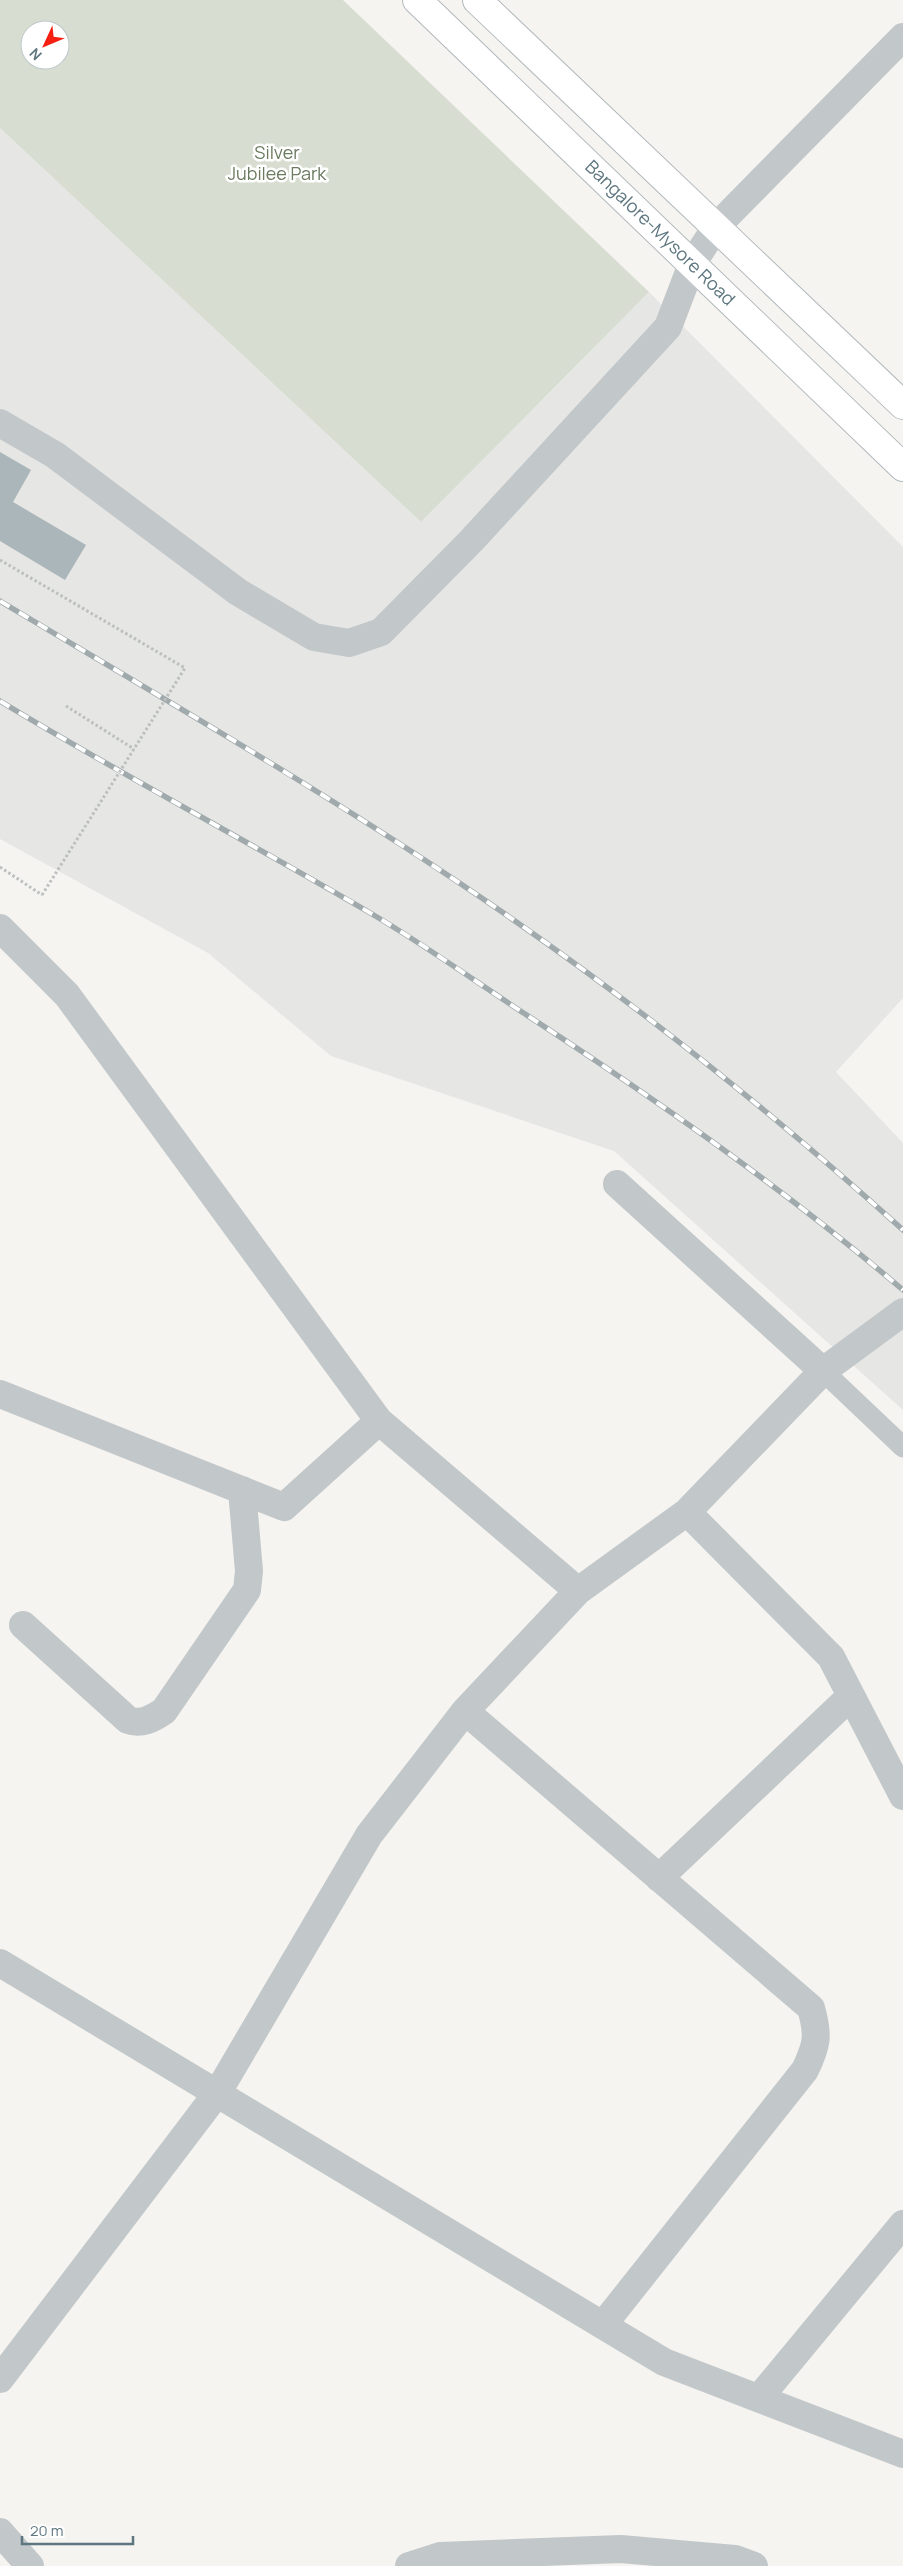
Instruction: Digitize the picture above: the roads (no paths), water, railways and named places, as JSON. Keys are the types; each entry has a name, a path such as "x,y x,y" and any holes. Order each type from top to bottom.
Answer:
{"main road":[{"name":"Bangalore-Mysore Road","path":"417,0 903,467"},
{"path":"477,0 903,405"}],"street":[{"path":"0,423 54,455 238,592 314,637 349,644 381,632 471,541 668,327 692,264 716,227 903,37"},
{"path":"0,928 68,995 379,1421 578,1592"},
{"path":"617,1184 823,1371 903,1447"},
{"path":"0,2379 218,2092 369,1836 465,1712 578,1592 687,1512 823,1371 903,1312"},
{"path":"0,1394 284,1507 379,1421"},
{"path":"23,1626 128,1720 137,1723 155,1717 164,1711 247,1590 250,1571 242,1490"},
{"path":"687,1512 831,1657 903,1796"},
{"path":"660,1878 851,1696"},
{"path":"465,1712 811,2008 817,2030 815,2048 805,2070 603,2325"},
{"path":"0,1963 218,2092 664,2362 903,2454"},
{"path":"760,2398 903,2224"},
{"path":"0,2532 30,2566"},
{"path":"409,2566 440,2556 602,2549 709,2561 735,2559 754,2566"}],"railway":[{"path":"0,601 345,809 516,922 687,1048 796,1137 903,1230"},
{"path":"0,701 372,914 429,949 620,1077 717,1145 858,1252 903,1290"}],"park label":[{"name":"Silver Jubilee Park","path":"277,163"}]}
